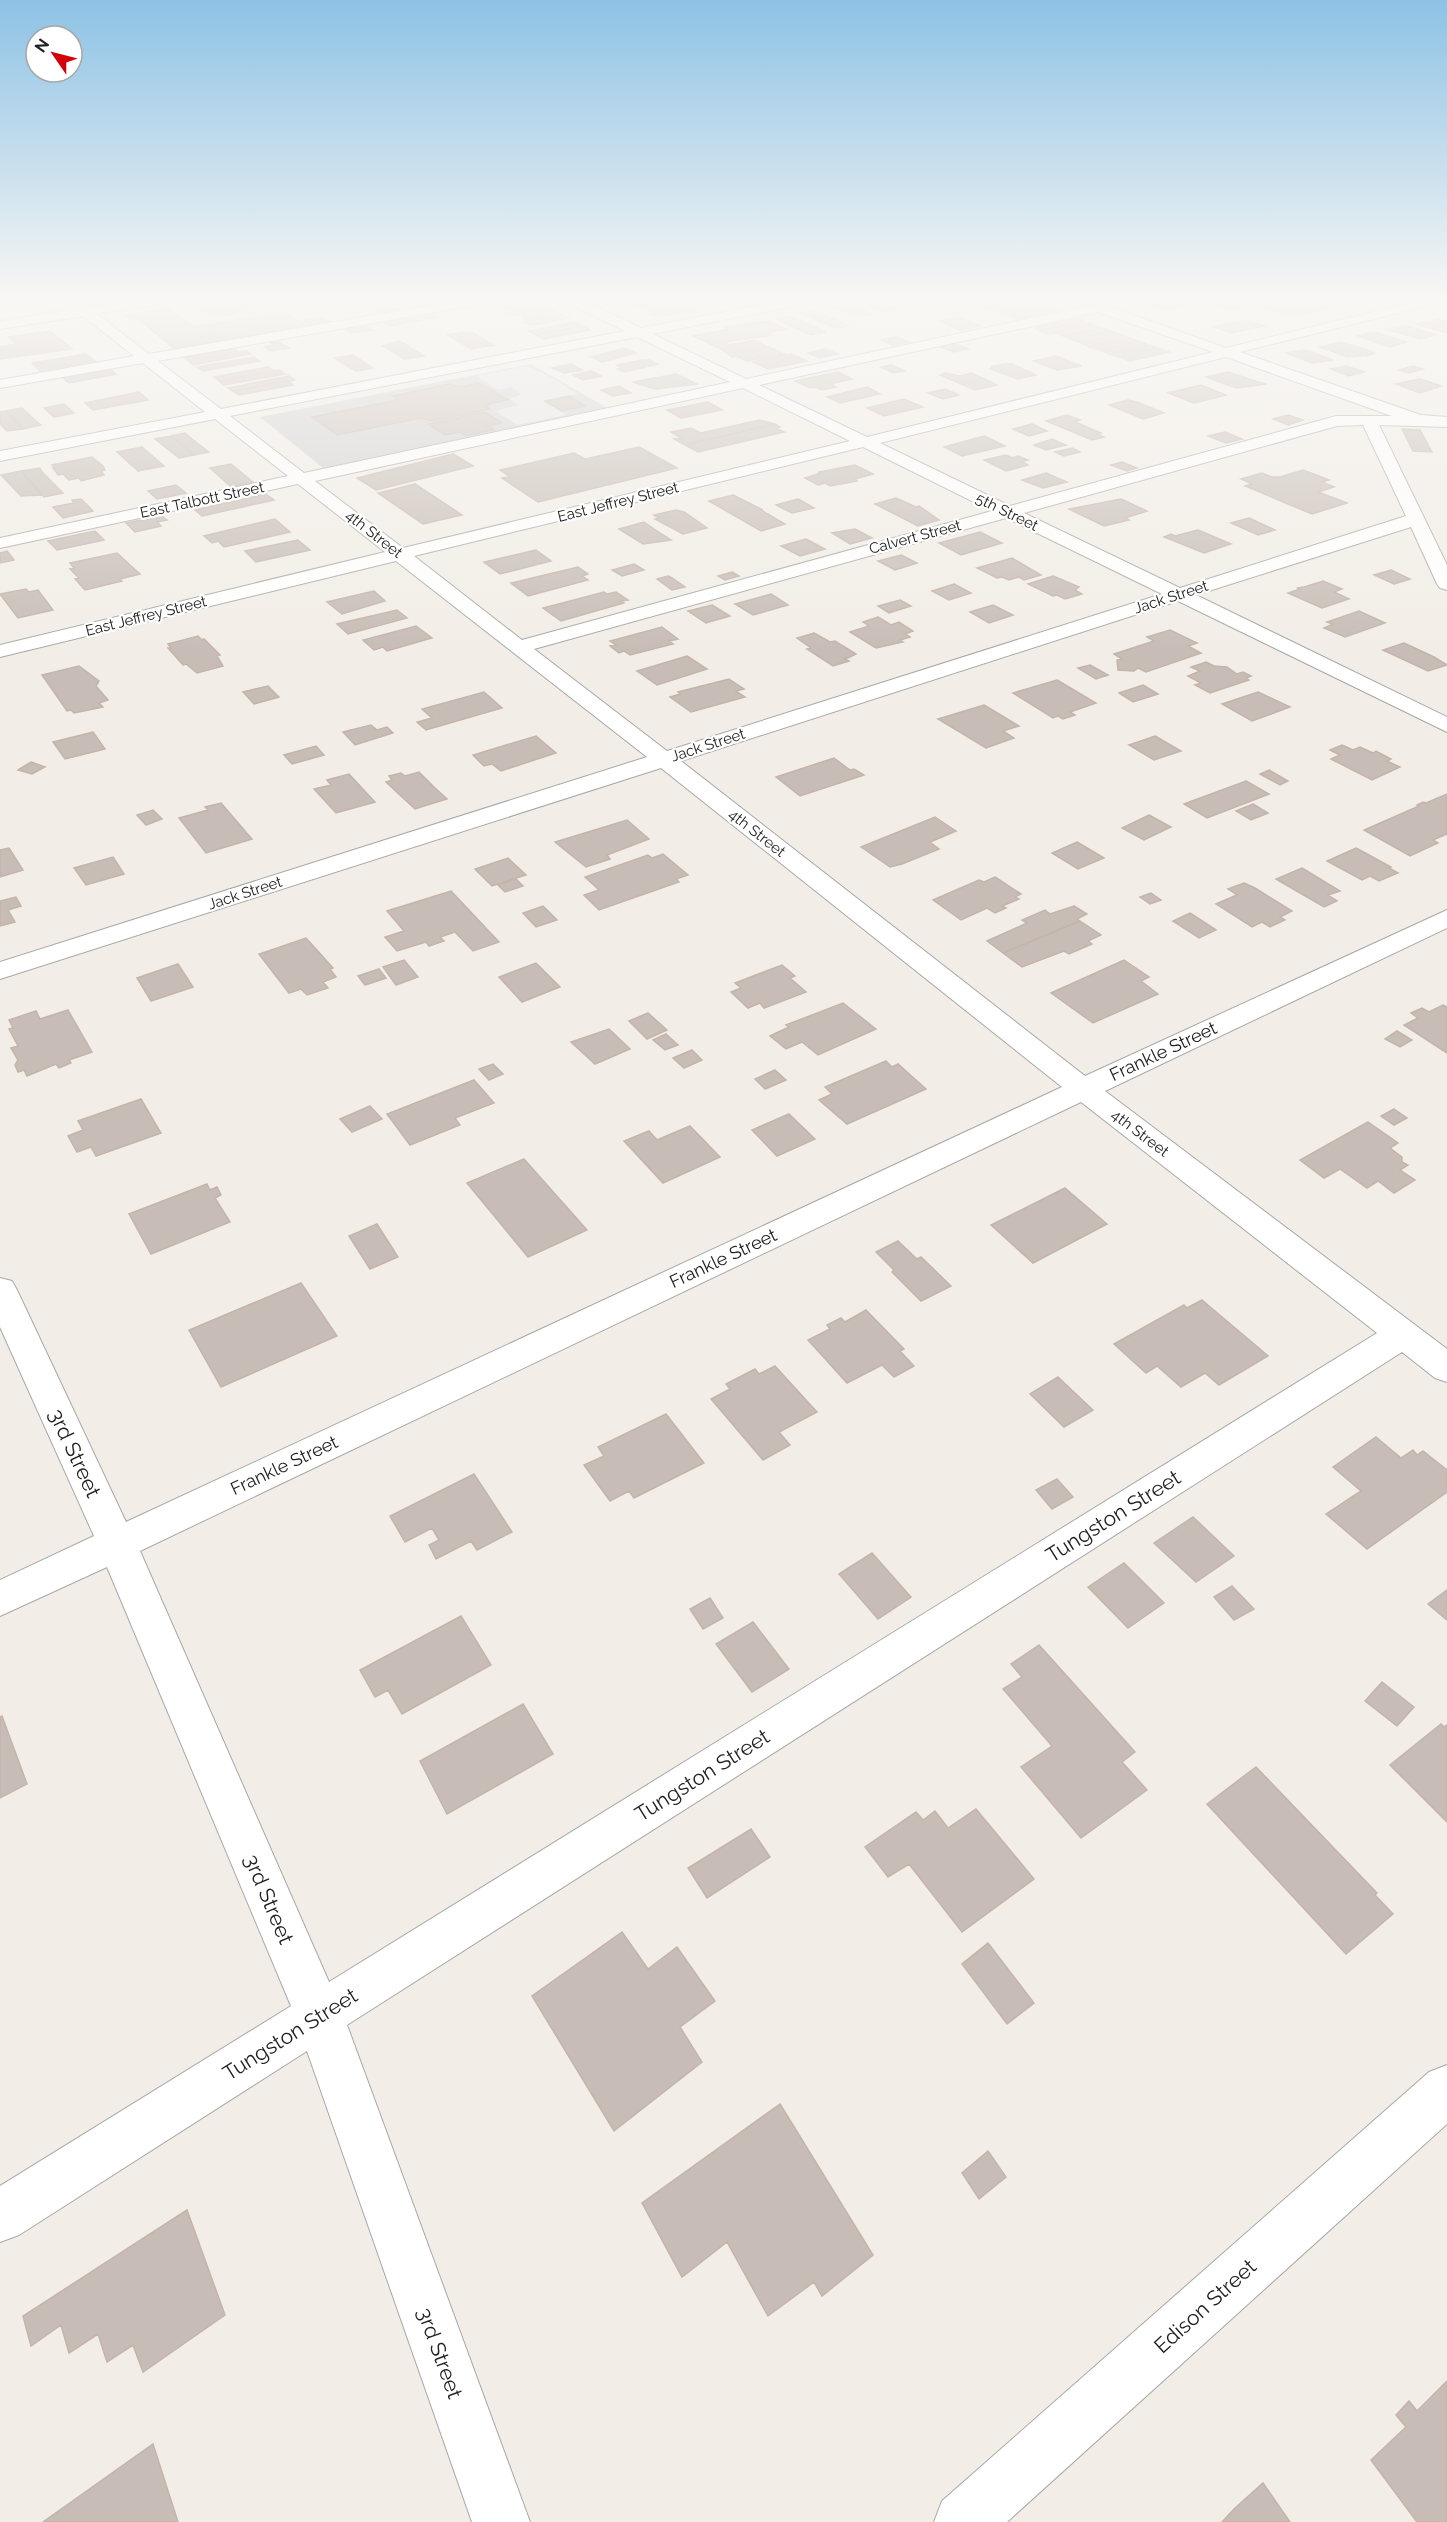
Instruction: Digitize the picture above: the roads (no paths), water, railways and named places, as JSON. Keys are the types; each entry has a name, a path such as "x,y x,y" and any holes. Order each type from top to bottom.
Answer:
{"street":[{"path":"0,456 209,416"},
{"name":"4th Street","path":"220,416 664,759 1083,1089 1447,1368"},
{"name":"East Talbott Street","path":"0,543 592,416"},
{"name":"5th Street","path":"810,416 1447,725"},
{"name":"East Jeffrey Street","path":"0,651 972,416"},
{"path":"1407,416 1419,420 1447,422"},
{"path":"1368,419 1447,584"},
{"name":"Calvert Street","path":"518,647 1336,421 1419,420"},
{"name":"Jack Street","path":"0,971 1416,519"},
{"name":"Frankle Street","path":"0,1599 1447,918"},
{"name":"3rd Street","path":"0,1290 117,1544 319,2016 501,2522"},
{"name":"Tungston Street","path":"0,2216 1403,1334"},
{"name":"Edison Street","path":"963,2522 1447,2090"}]}
